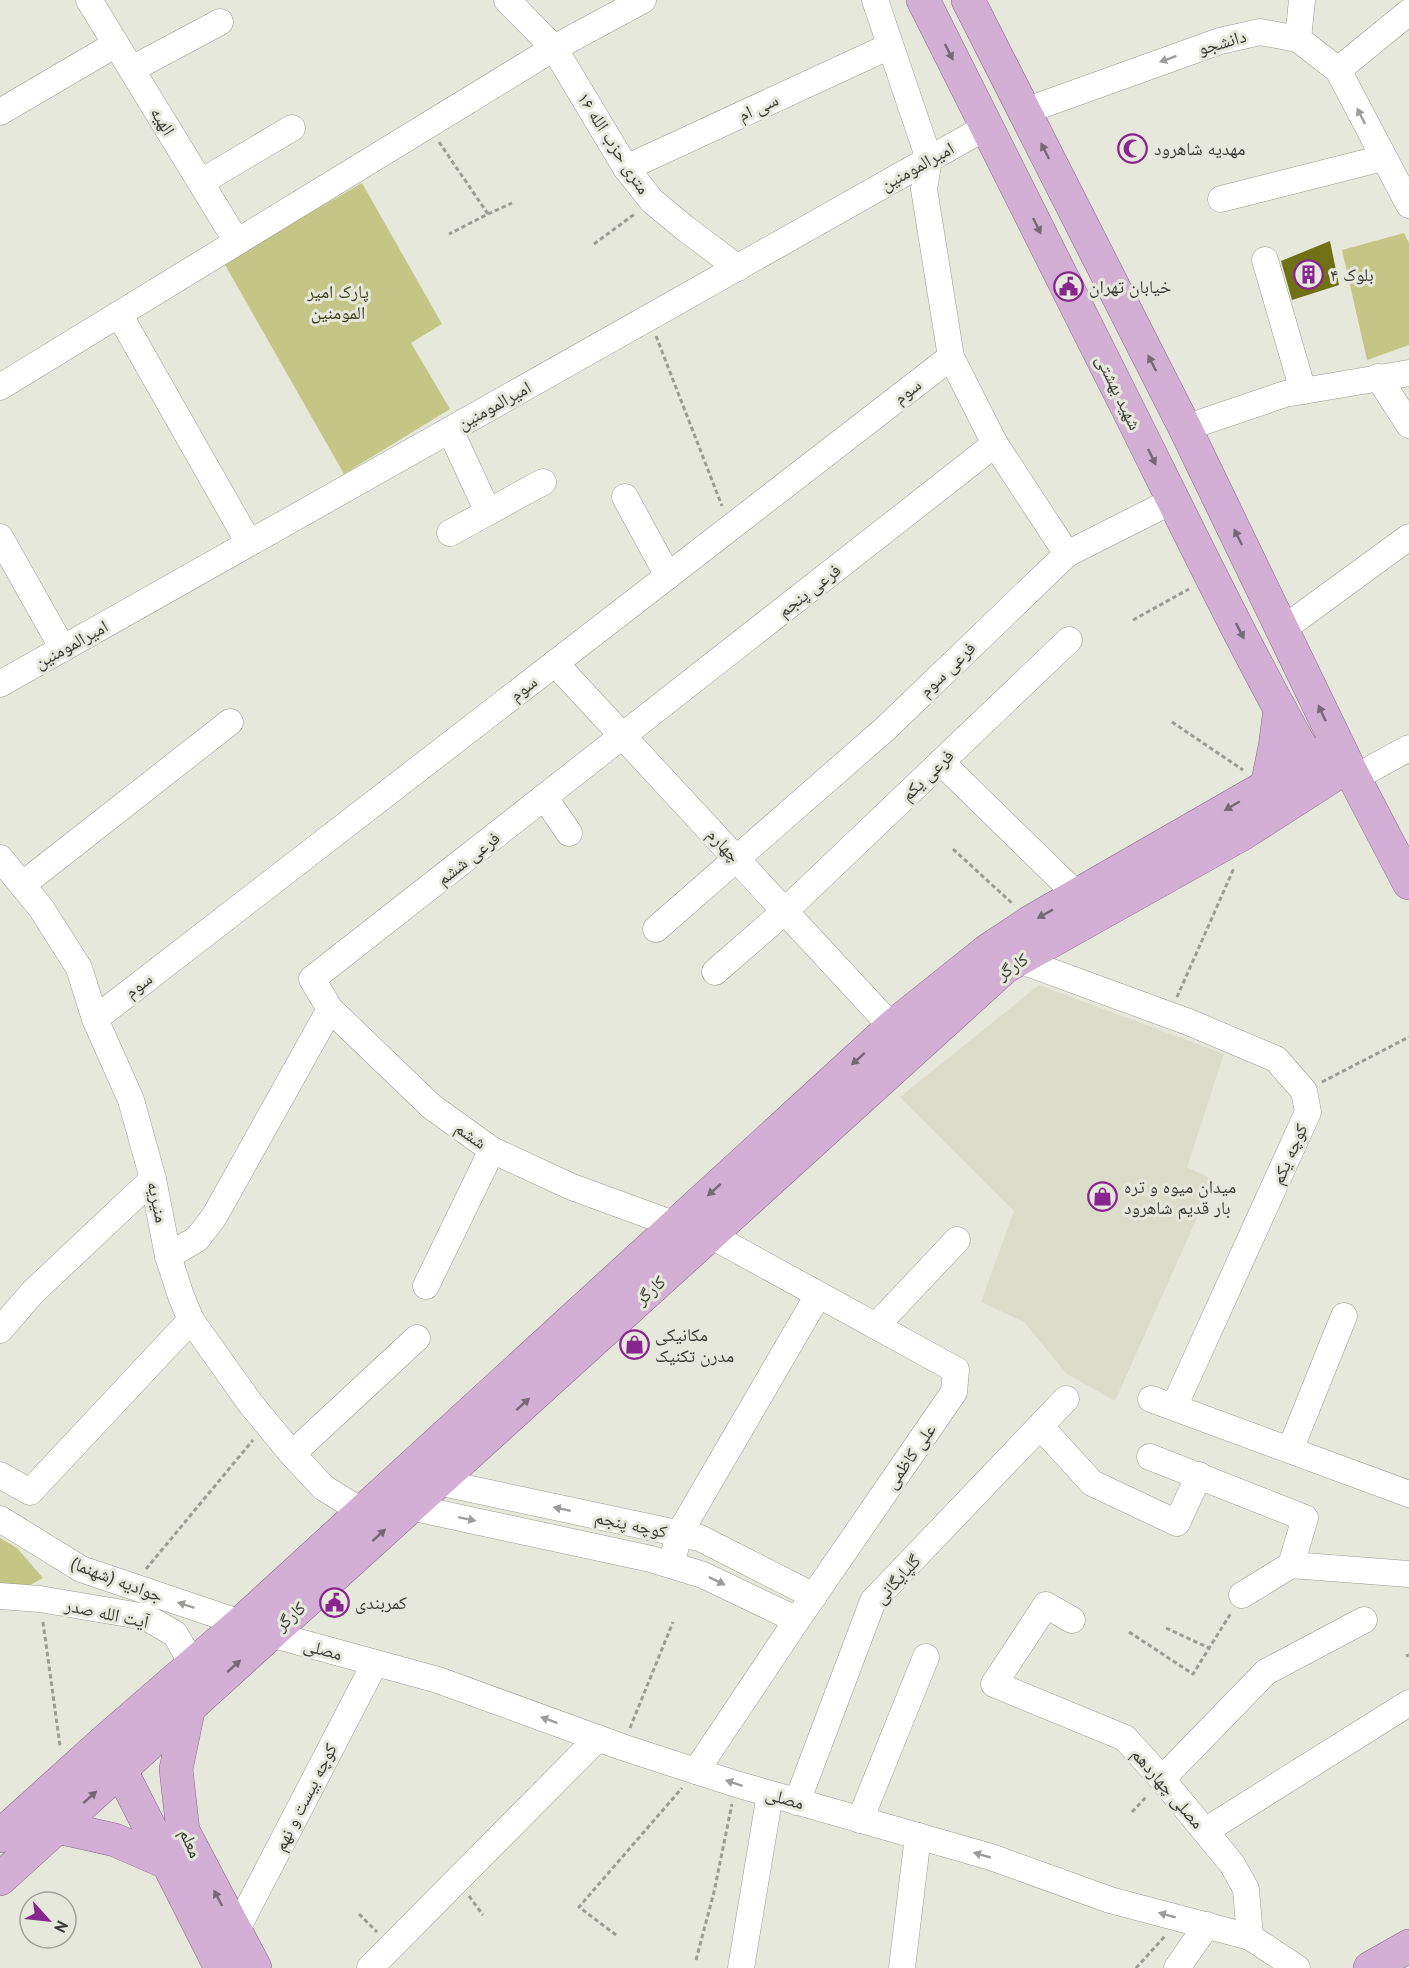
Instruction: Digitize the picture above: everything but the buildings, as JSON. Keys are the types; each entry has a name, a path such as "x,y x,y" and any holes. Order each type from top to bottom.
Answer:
{"main road":[{"name":"شهید بهشتی","path":"923,0 988,126 1172,501 1280,710 1333,766"},
{"path":"968,0 1185,428 1283,629 1333,766 1383,833 1409,883"},
{"path":"1267,786 1280,710"},
{"name":"کارگر","path":"0,1879 189,1707 255,1629 363,1512 892,1027 987,951 1032,921 1267,786 1333,766"},
{"name":"کارگر","path":"0,1836 193,1665 255,1629 410,1507 1005,968 1252,827 1333,766"},
{"name":"معلم","path":"189,1707 176,1769 183,1831 255,1968"},
{"name":"معلم","path":"106,1740 221,1968"},
{"path":"57,1827 115,1840 168,1863"},
{"path":"1370,1968 1409,1946"}],"street":[{"name":"الهیه","path":"89,0 237,242"},
{"name":"۱۶ متری حزب الله","path":"507,0 554,48 626,168 652,201 738,268"},
{"path":"0,387 554,48 643,0"},
{"path":"875,0 929,159 924,189 951,357 995,444 1066,554"},
{"path":"1298,39 1302,0"},
{"path":"1338,70 1409,12"},
{"path":"132,69 220,22"},
{"name":"دانشجو","path":"1025,111 1220,41 1260,32 1298,39 1338,70 1408,202"},
{"path":"0,112 116,44"},
{"name":"سی ام","path":"626,168 890,46"},
{"name":"امیرالمومنین","path":"0,684 988,126"},
{"path":"201,182 292,128"},
{"path":"1221,199 1383,158"},
{"path":"1265,260 1303,391"},
{"path":"119,314 249,543"},
{"name":"سوم","path":"95,1019 951,357"},
{"path":"1185,428 1285,394 1409,373"},
{"path":"1378,377 1409,425"},
{"path":"450,430 488,512"},
{"name":"فرعی پنجم","path":"622,736 995,444"},
{"path":"450,533 543,482"},
{"path":"625,497 668,576"},
{"name":"فرعی سوم","path":"656,929 885,729 1066,554 1172,501"},
{"path":"0,537 63,649"},
{"path":"1283,629 1409,537"},
{"name":"فرعی یکم","path":"715,972 784,911 1069,640"},
{"name":"چهارم","path":"555,663 892,1027"},
{"path":"22,885 230,722"},
{"name":"فرعی ششم","path":"312,979 622,736"},
{"path":"1333,766 1409,748"},
{"path":"941,762 1078,896"},
{"path":"545,798 570,833"},
{"name":"منیریه","path":"0,858 41,908 79,968 95,1019 131,1100 153,1179 168,1256 191,1320 266,1424 292,1454 324,1488 363,1512"},
{"path":"1019,960 1169,1015 1276,1059 1304,1091"},
{"name":"ششم","path":"312,979 330,1009 432,1107 492,1150 572,1187 676,1225"},
{"path":"168,1256 197,1239 214,1217 330,1009"},
{"name":"کوچه یکم","path":"1290,1450 1163,1403 1308,1112 1304,1091"},
{"path":"426,1286 492,1150"},
{"path":"0,1330 33,1292 153,1179"},
{"name":"علی کاظمی","path":"696,1771 954,1392 956,1370 710,1235"},
{"path":"876,1326 957,1240"},
{"path":"672,1565 679,1534 818,1295"},
{"path":"1344,1316 1290,1450 1409,1494"},
{"path":"0,1475 30,1492 191,1320"},
{"path":"292,1454 417,1338"},
{"name":"گلپایگانی","path":"797,1802 873,1601 1066,1400"},
{"path":"1041,1427 1092,1483 1177,1523 1200,1475"},
{"path":"1150,1456 1305,1518 1291,1565"},
{"name":"کوچه پنجم","path":"438,1482 700,1539 814,1596"},
{"path":"410,1507 672,1565 703,1575 797,1620"},
{"name":"جوادیه (شهنما)","path":"0,1519 81,1569 255,1629"},
{"path":"1242,1596 1291,1565 1409,1574"},
{"name":"آیت الله صدر","path":"0,1596 40,1599 146,1617 175,1634 193,1665"},
{"name":"مصلی چهاردهم","path":"1072,1620 1046,1605 994,1684 1125,1738 1232,1864 1246,1889 1250,1937"},
{"path":"1162,1779 1266,1672 1364,1620"},
{"name":"مصلی","path":"255,1629 438,1680 622,1747 736,1784 991,1857 1110,1900 1250,1937 1297,1968"},
{"path":"860,1820 926,1656"},
{"name":"کوچه بیست و نهم","path":"236,1931 375,1663"},
{"path":"1205,1831 1409,1703"},
{"path":"370,1968 598,1738"},
{"path":"741,1968 770,1794"},
{"path":"902,1968 918,1836"},
{"path":"1177,1968 1206,1925"}],"path":[{"path":"428,125 488,214"},
{"path":"594,244 652,201"},
{"path":"449,234 512,203"},
{"path":"649,318 730,528"},
{"path":"1133,620 1211,577"},
{"path":"1172,722 1267,786"},
{"path":"1169,1015 1252,827"},
{"path":"953,849 1032,921"},
{"path":"1304,1091 1409,1037"},
{"path":"131,1587 266,1424"},
{"path":"1129,1632 1193,1674 1242,1596"},
{"path":"40,1599 64,1778"},
{"path":"622,1747 673,1622"},
{"path":"1166,1628 1209,1648"},
{"path":"615,1935 579,1907 696,1771"},
{"path":"696,1960 714,1892 736,1784"},
{"path":"1136,1968 1179,1918"}],"shaded area":[{"name":"میدان میوه و تره بار قدیم شاهرود","path":"1039,985 1224,1054 1187,1167 1214,1180 1115,1401 1067,1374 1024,1322 981,1302 1014,1211 900,1097"}],"green space":[{"name":"پارک امیر المومنین","path":"362,183 442,324 411,343 450,409 344,474 224,263"},
{"path":"1404,233 1409,243 1409,345 1367,360 1342,250"},
{"path":"0,1538 17,1548 43,1578 23,1589 0,1584"}],"place":[{"name":"مهدیه شاهرود","path":"1133,148"},
{"name":"بلوک ۴","path":"1309,274"},
{"name":"خیابان تهران","path":"1068,286"},
{"name":"میدان میوه و تره بار قدیم شاهرود","path":"1103,1196"},
{"name":"مکانیکی مدرن تکنیک","path":"634,1344"},
{"name":"کمربندی","path":"334,1602"}]}
